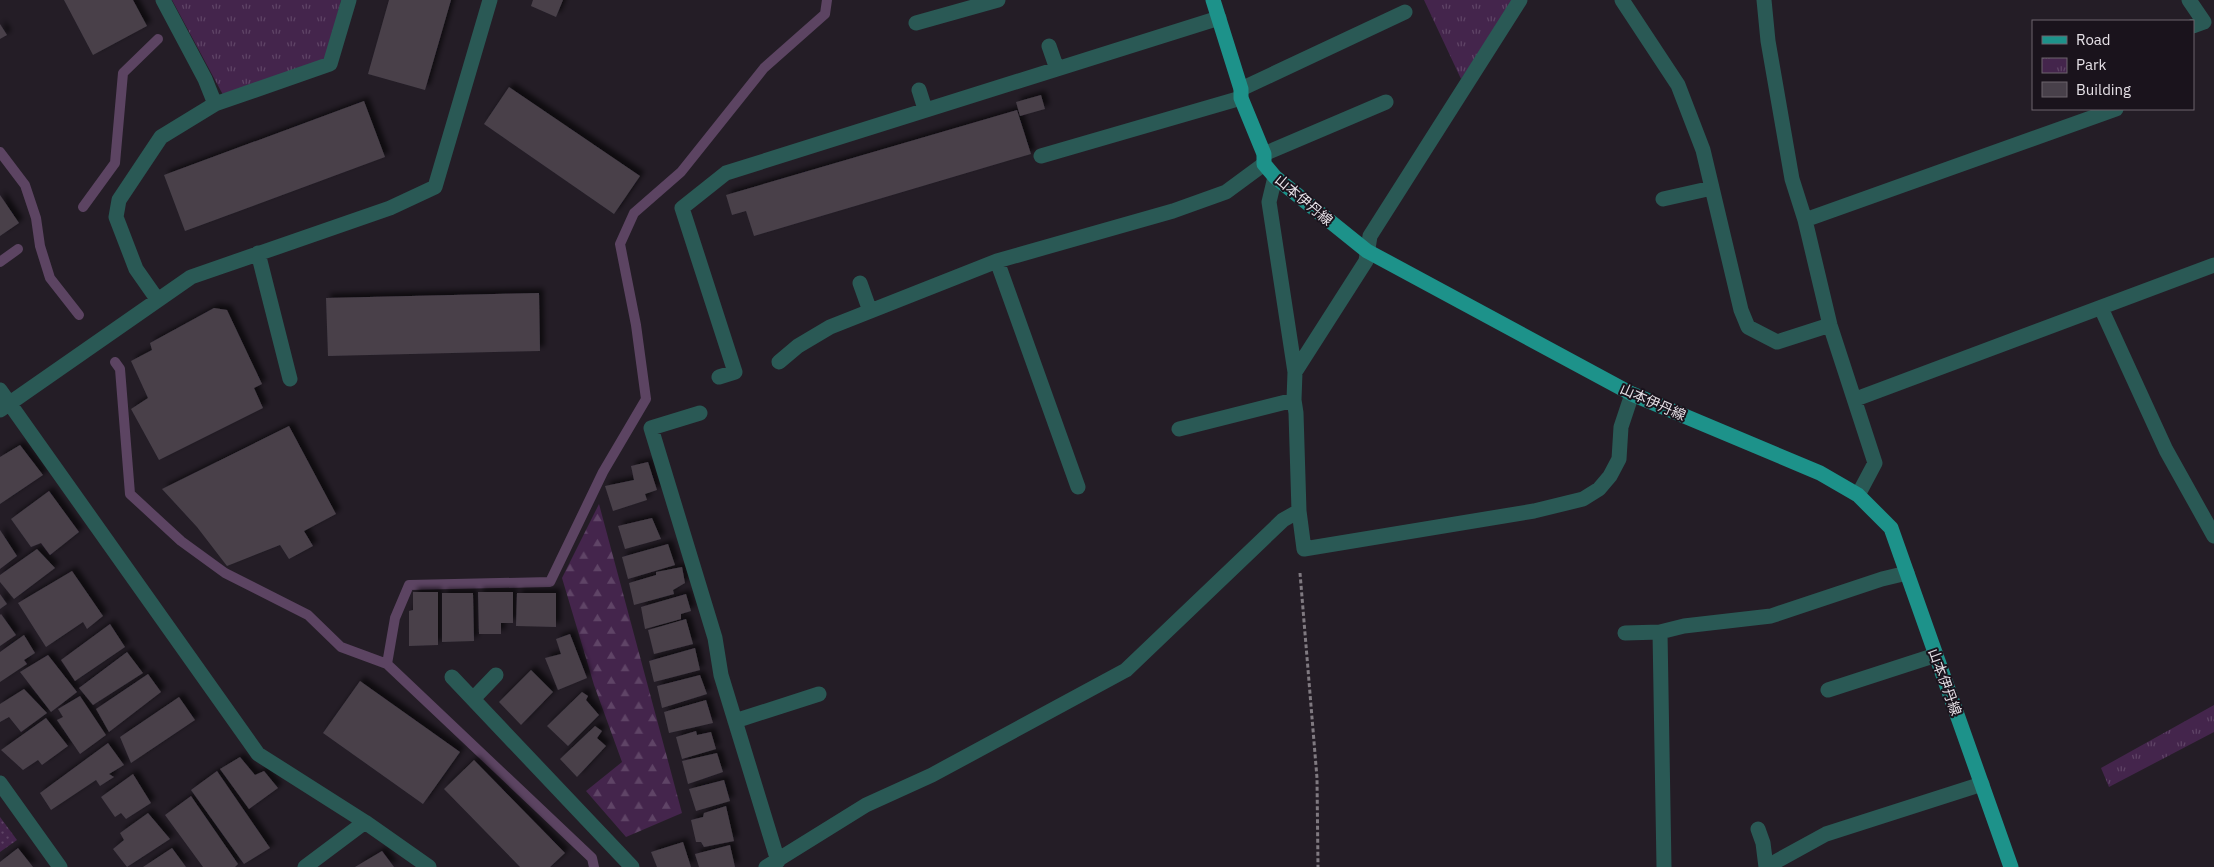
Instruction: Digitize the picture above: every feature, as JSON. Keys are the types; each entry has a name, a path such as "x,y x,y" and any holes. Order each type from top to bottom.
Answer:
{"main road":[{"name":"山本伊丹線","path":"1213,0 1241,94 1264,159 1275,177 1367,251 1632,394 1820,473 1858,495 1891,528 2011,867"}],"street":[{"path":"162,0 205,79 215,104"},
{"path":"157,299 136,269 116,217 119,200 161,137 215,104 330,64 349,0"},
{"path":"5,406 190,277 390,208 435,187 490,0"},
{"path":"916,23 998,0"},
{"path":"1295,372 1366,261 1370,236 1520,0"},
{"path":"1622,0 1678,85 1702,150 1741,310 1748,327 1777,342 1830,325"},
{"path":"1764,0 1768,41 1792,179 1805,220 1830,325 1856,399 1875,463 1858,495"},
{"path":"2189,0 2204,25"},
{"path":"1041,156 1241,94 1405,12"},
{"path":"718,377 735,372 682,208 726,173 1219,18"},
{"path":"1049,46 1057,69"},
{"path":"919,90 925,109"},
{"path":"779,362 798,346 830,327 997,261 1173,211 1226,192 1264,159 1386,102"},
{"path":"1805,220 2113,110"},
{"path":"1275,177 1269,202 1295,372 1294,400 1299,511 1304,549 1534,511 1583,499 1599,489 1610,476 1619,459 1621,426 1632,394"},
{"path":"1663,199 1712,188"},
{"path":"258,253 290,379"},
{"path":"997,261 1078,487"},
{"path":"1856,399 2214,265"},
{"path":"860,283 870,311"},
{"path":"2101,308 2166,450 2214,536"},
{"path":"0,390 5,406 258,754 365,822 429,867"},
{"path":"1179,429 1294,400"},
{"path":"700,413 651,428 715,638 721,675 735,721 772,864 866,805 932,775 1126,670 1283,520 1299,511"},
{"path":"1625,633 1660,632 1684,626 1771,616 1882,579 1906,573"},
{"path":"1660,632 1664,867"},
{"path":"1828,690 1936,656"},
{"path":"473,698 496,675"},
{"path":"452,678 632,867"},
{"path":"735,721 819,694"},
{"path":"0,783 60,867"},
{"path":"1758,829 1763,843 1766,867 1826,834 1982,784"},
{"path":"305,867 365,822"}],"path":[{"path":"1304,549 1299,560 1317,778 1318,867"}],"green space":[{"path":"172,0 341,0 323,73 229,106"},
{"path":"1424,0 1516,0 1461,79"},
{"path":"599,504 682,813 626,837 586,791 622,762 594,685 562,578"},
{"path":"2214,705 2214,732 2109,787 2101,768"},
{"path":"0,817 17,840 0,852"}],"building":[{"path":"64,0 133,0 147,26 93,55"},
{"path":"389,0 451,0 425,90 368,74"},
{"path":"533,0 563,0 556,17 531,6"},
{"path":"0,24 7,35 0,39"},
{"path":"509,87 640,176 614,214 484,124"},
{"path":"1041,95 1045,109 1020,116 1016,102"},
{"path":"364,101 385,157 185,231 164,175"},
{"path":"1017,110 1031,154 754,236 746,211 732,215 726,195"},
{"path":"0,195 19,223 0,236"},
{"path":"539,293 540,351 328,356 326,298"},
{"path":"214,308 227,310 262,384 254,388 263,408 159,460 131,409 148,398 131,361 152,350 150,343"},
{"path":"289,426 336,514 304,531 313,546 289,559 280,545 227,566 197,527 162,489"},
{"path":"20,445 43,475 0,504 0,457"},
{"path":"648,462 657,490 645,494 647,500 613,511 605,486 634,480 631,466"},
{"path":"49,491 79,532 50,555 41,543 31,547 11,519"},
{"path":"652,518 661,539 625,549 618,526"},
{"path":"0,530 17,556 0,569"},
{"path":"668,544 675,565 628,579 622,557"},
{"path":"37,549 55,568 14,599 0,582 0,575"},
{"path":"682,567 685,583 673,590 674,594 634,605 629,583 656,575 656,572"},
{"path":"72,571 103,616 87,629 83,622 46,647 18,603"},
{"path":"413,592 438,592 438,645 409,646 409,611 413,610"},
{"path":"478,592 513,592 513,623 501,623 501,634 479,634"},
{"path":"442,593 473,593 474,641 442,642"},
{"path":"517,593 556,593 556,627 516,626"},
{"path":"0,594 7,604 0,609"},
{"path":"686,594 691,611 681,614 681,619 645,629 641,607"},
{"path":"0,615 16,635 0,646"},
{"path":"686,619 693,644 654,654 648,630"},
{"path":"110,624 125,647 75,681 61,660"},
{"path":"570,634 587,678 558,690 545,658 561,654 556,639"},
{"path":"24,635 35,653 24,660 27,664 0,682 0,652"},
{"path":"695,648 700,670 654,682 649,661"},
{"path":"127,652 143,673 93,705 79,688"},
{"path":"48,655 77,692 51,712 20,672"},
{"path":"531,670 553,692 521,725 499,702"},
{"path":"148,674 161,692 109,732 96,709"},
{"path":"700,675 707,694 662,708 657,686"},
{"path":"360,681 460,752 423,804 323,733"},
{"path":"24,689 47,713 21,732 9,717 0,722 0,704"},
{"path":"582,692 588,696 586,700 599,715 568,746 547,726"},
{"path":"80,696 106,735 80,754 57,720 63,717 58,709"},
{"path":"179,697 195,720 131,763 120,737"},
{"path":"706,700 713,723 669,733 664,712"},
{"path":"46,718 68,746 42,765 38,760 23,770 1,750"},
{"path":"595,726 602,731 597,738 606,746 577,777 560,759"},
{"path":"696,731 697,735 711,732 716,749 682,759 676,737"},
{"path":"108,743 124,765 109,774 114,777 100,786 96,780 51,810 40,793"},
{"path":"717,753 723,772 688,784 682,761"},
{"path":"240,757 255,775 264,771 278,788 249,809 220,769"},
{"path":"474,760 565,853 550,867 520,867 444,789"},
{"path":"217,771 270,848 244,864 191,790"},
{"path":"133,774 151,803 126,819 121,813 115,817 101,797"},
{"path":"724,780 730,801 696,811 689,789"},
{"path":"191,796 238,864 235,867 203,867 165,815"},
{"path":"726,806 734,841 704,847 701,842 696,842 691,820 703,817 704,813"},
{"path":"148,813 170,839 127,867 113,849 124,840 120,833"},
{"path":"683,842 691,867 657,867 651,852"},
{"path":"730,845 735,867 699,867 695,854"},
{"path":"18,848 33,867 0,867 0,862"},
{"path":"172,848 186,867 143,867"},
{"path":"382,851 394,867 355,867"}],"waterway":[{"path":"594,867 592,858 387,664 395,618 409,585 550,582 603,472 646,399 636,325 620,244 634,213 681,172 764,68 825,14 827,0"},
{"path":"83,207 115,163 123,73 158,39"},
{"path":"0,152 25,185 36,218 40,246 50,278 79,315"},
{"path":"0,262 18,249"},
{"path":"115,362 120,369 130,494 181,541 225,573 308,615 341,647 387,664"}]}
